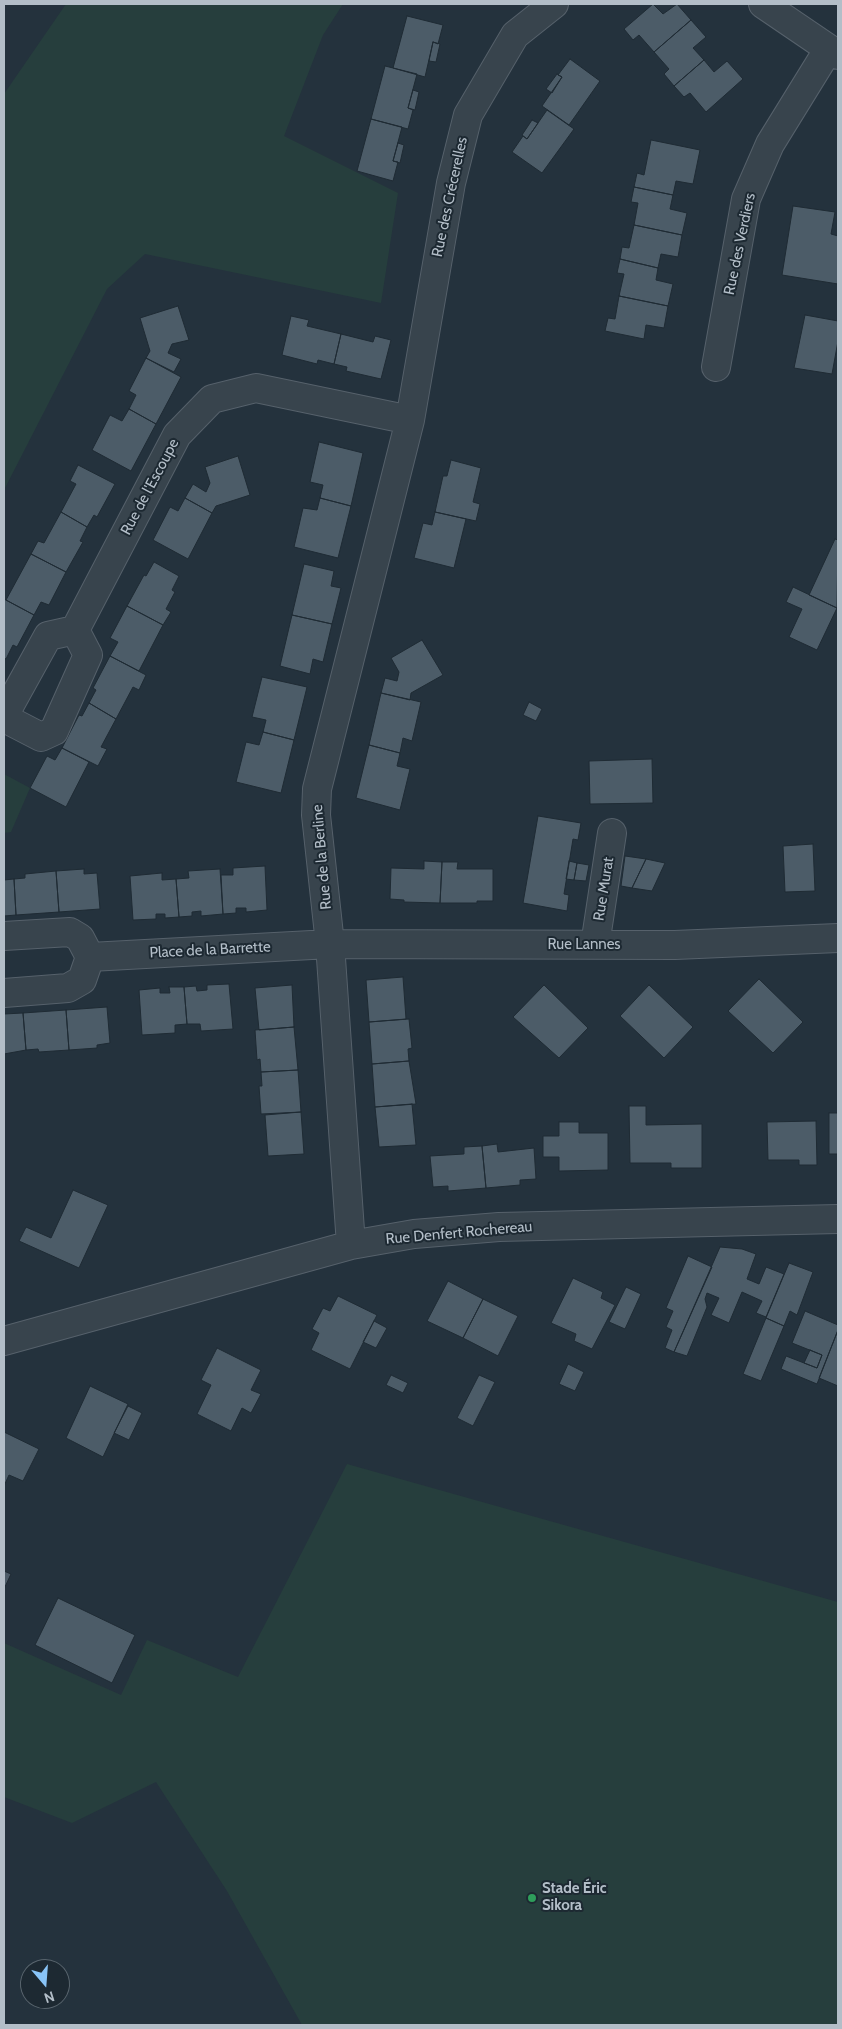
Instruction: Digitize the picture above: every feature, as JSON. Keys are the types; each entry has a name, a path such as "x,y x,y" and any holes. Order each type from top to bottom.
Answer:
{"street":[{"name":"Rue des Crécerelles","path":"410,420 451,184 468,115 515,35 554,4"},
{"path":"763,4 833,52"},
{"name":"Rue des Verdiers","path":"716,367 746,199 770,144 833,52"},
{"name":"Rue de l'Escoupe","path":"75,630 177,435 212,399 256,388 410,420"},
{"name":"Rue de la Berline","path":"351,1244 330,944 316,814 318,789 410,420"},
{"name":"Rue Murat","path":"595,945 612,833"},
{"path":"4,936 70,932 80,938 90,957 82,980 68,988 4,993"},
{"name":"Rue Lannes","path":"330,944 675,945 838,938"},
{"name":"Place de la Barrette","path":"90,957 330,944"},
{"name":"Rue Denfert Rochereau","path":"4,1341 351,1244 414,1234 499,1227 838,1219"}],"green space":[{"path":"66,4 343,4 323,35 284,136 398,193 381,303 145,254 107,289 4,490 4,94"},
{"path":"4,774 30,788 11,832 4,833"},
{"path":"347,1464 838,1602 838,2025 302,2025 227,1891 156,1782 72,1823 4,1797 4,1643 121,1695 147,1640 238,1677"}],"building":[{"path":"653,4 663,14 677,4 691,20 654,52 639,35 633,40 624,29"},
{"path":"407,16 443,25 438,44 433,42 425,77 393,68"},
{"path":"691,20 706,37 693,48 704,60 674,86 664,74 669,69 654,52"},
{"path":"433,42 440,44 436,62 429,61"},
{"path":"570,59 600,81 569,125 542,106 562,77 558,75"},
{"path":"704,60 714,72 727,61 743,79 706,112 690,93 684,97 674,86"},
{"path":"385,66 417,74 408,108 413,110 408,129 371,119"},
{"path":"557,74 562,77 552,93 546,89"},
{"path":"413,90 419,92 415,110 408,108"},
{"path":"547,110 574,129 542,173 512,152 523,136 527,139"},
{"path":"371,119 402,127 393,161 398,162 393,181 357,171"},
{"path":"532,120 538,123 527,139 522,135"},
{"path":"651,140 700,150 693,184 676,181 673,195 634,187 637,173 644,175"},
{"path":"398,143 404,145 400,163 393,161"},
{"path":"634,187 673,195 670,209 687,213 682,235 634,225 638,203 631,202"},
{"path":"793,206 835,212 831,234 838,236 838,284 782,275"},
{"path":"634,225 682,235 678,257 661,254 658,268 620,259 622,247 629,248"},
{"path":"620,259 658,268 656,280 673,284 668,306 619,296 624,274 617,273"},
{"path":"619,296 668,306 664,328 646,325 644,339 605,331 608,318 615,319"},
{"path":"178,306 189,340 172,344 168,353 181,359 174,372 146,358 150,351 140,318"},
{"path":"805,315 838,321 838,341 832,374 794,368"},
{"path":"291,316 309,320 307,326 341,334 334,364 318,360 317,364 282,355"},
{"path":"341,334 373,342 375,336 391,340 381,379 346,371 347,367 334,364"},
{"path":"146,358 181,377 156,424 129,409 136,395 129,391"},
{"path":"129,409 156,424 131,471 92,450 110,415 122,421"},
{"path":"319,442 363,453 351,506 320,498 323,485 310,482"},
{"path":"238,456 250,495 216,506 212,513 185,498 193,484 206,492 210,483 205,467"},
{"path":"451,460 481,468 473,502 480,504 476,521 435,512 443,476 447,476"},
{"path":"78,465 115,484 97,517 94,515 87,527 61,512 76,484 70,481"},
{"path":"185,498 212,513 188,559 153,540 170,507 178,511"},
{"path":"320,498 351,506 338,558 294,547 303,508 317,510"},
{"path":"61,512 87,527 80,541 83,542 66,572 31,554 38,541 44,543"},
{"path":"435,512 466,519 454,568 414,558 423,523 432,525"},
{"path":"835,539 838,540 837,608 809,595"},
{"path":"31,554 66,572 49,605 41,602 34,615 6,600"},
{"path":"154,562 179,576 172,590 175,592 166,609 171,612 163,625 127,606 144,575 146,576"},
{"path":"304,564 334,571 331,586 341,588 332,624 292,615"},
{"path":"793,587 837,608 817,650 789,637 802,609 786,602"},
{"path":"4,599 34,615 17,647 13,645 6,659 4,658"},
{"path":"127,606 163,625 139,671 110,656 118,642 110,638"},
{"path":"292,615 332,624 323,662 313,659 310,674 280,666"},
{"path":"422,640 443,675 411,693 410,700 381,693 385,678 397,681 399,672 391,658"},
{"path":"110,656 146,675 139,690 133,687 116,719 89,703 96,690 93,688"},
{"path":"262,677 307,687 294,740 263,732 266,720 252,717"},
{"path":"381,693 421,702 412,741 403,738 400,753 369,745"},
{"path":"529,702 542,709 536,721 523,715"},
{"path":"89,703 116,719 101,747 107,749 98,766 62,748 79,715 82,716"},
{"path":"263,732 294,740 281,793 236,782 246,742 259,745"},
{"path":"369,745 400,753 397,766 410,769 400,810 356,798"},
{"path":"62,748 89,762 66,807 30,788 47,756 55,760"},
{"path":"652,759 653,803 590,804 589,761"},
{"path":"538,816 581,823 578,840 573,839 564,894 569,895 567,911 523,903"},
{"path":"813,844 815,891 785,892 783,846"},
{"path":"625,856 646,859 632,888 621,886"},
{"path":"646,859 665,863 652,891 632,888"},
{"path":"424,861 442,862 440,903 404,902 404,900 390,899 391,868 424,869"},
{"path":"569,861 577,863 574,880 566,879"},
{"path":"442,862 458,862 457,869 493,869 493,901 440,903"},
{"path":"577,863 589,865 586,881 574,880"},
{"path":"265,866 267,910 246,912 246,908 236,908 236,913 223,914 221,875 233,875 233,868"},
{"path":"84,869 84,874 97,873 100,909 59,912 56,871"},
{"path":"220,869 223,914 201,916 201,911 192,912 192,916 179,917 176,879 189,878 188,871"},
{"path":"56,871 59,912 16,915 14,879 25,878 25,874"},
{"path":"162,873 162,880 176,879 179,917 165,918 165,914 156,914 156,919 133,920 130,876"},
{"path":"14,879 16,915 4,916 4,880"},
{"path":"403,977 406,1019 369,1022 366,980"},
{"path":"759,979 803,1022 773,1053 728,1011"},
{"path":"229,984 233,1029 201,1031 200,1024 187,1024 184,987 196,986 197,991 207,990 207,985"},
{"path":"292,985 294,1027 259,1030 255,988"},
{"path":"544,985 588,1028 559,1058 513,1017"},
{"path":"649,985 693,1027 664,1058 620,1016"},
{"path":"169,987 184,987 187,1024 175,1025 175,1033 142,1035 139,990 160,988 160,993 170,993"},
{"path":"107,1007 110,1043 97,1045 97,1048 69,1050 66,1010"},
{"path":"66,1010 69,1050 39,1052 38,1049 26,1050 23,1013"},
{"path":"23,1013 26,1050 4,1054 4,1014"},
{"path":"409,1019 412,1048 408,1049 409,1061 372,1064 369,1022"},
{"path":"294,1027 298,1070 261,1072 260,1059 257,1060 255,1030"},
{"path":"409,1061 416,1104 375,1107 372,1064"},
{"path":"298,1070 301,1112 261,1114 259,1086 262,1086 261,1072"},
{"path":"412,1104 416,1145 379,1147 375,1107"},
{"path":"629,1106 646,1106 646,1125 702,1124 702,1168 671,1168 671,1163 630,1163"},
{"path":"301,1112 304,1154 268,1156 265,1115"},
{"path":"829,1113 838,1113 838,1154 829,1154"},
{"path":"816,1121 817,1165 799,1165 799,1160 768,1160 767,1122"},
{"path":"559,1122 579,1122 579,1133 608,1133 608,1170 559,1171 559,1157 543,1157 543,1136 559,1136"},
{"path":"497,1144 498,1152 534,1148 536,1179 520,1180 520,1185 486,1188 482,1146"},
{"path":"482,1146 486,1188 448,1191 448,1186 433,1187 430,1156 464,1154 464,1147"},
{"path":"73,1190 108,1205 79,1268 19,1241 26,1227 51,1238"},
{"path":"720,1247 742,1249 756,1254 747,1279 759,1284 766,1267 784,1274 766,1317 756,1313 762,1301 742,1292 729,1323 711,1315 719,1298 707,1293 705,1299 707,1307 687,1356 674,1352"},
{"path":"688,1256 712,1267 674,1352 665,1348 672,1330 666,1327 673,1311 666,1308"},
{"path":"789,1263 813,1272 797,1315 790,1311 784,1326 766,1318"},
{"path":"573,1278 603,1292 601,1298 615,1305 592,1349 574,1341 576,1334 551,1323"},
{"path":"448,1281 483,1299 463,1338 427,1321"},
{"path":"626,1287 641,1294 625,1329 609,1322"},
{"path":"338,1296 377,1315 350,1369 311,1350 319,1333 312,1329 323,1308 330,1311"},
{"path":"483,1299 518,1316 498,1356 463,1338"},
{"path":"805,1311 838,1325 838,1330 817,1384 781,1369 786,1356 817,1368 822,1355 792,1343"},
{"path":"766,1318 784,1326 761,1381 743,1374"},
{"path":"374,1321 387,1328 376,1348 363,1342"},
{"path":"838,1330 838,1386 819,1378"},
{"path":"217,1348 261,1370 251,1390 261,1394 251,1413 242,1408 231,1431 197,1414 211,1385 201,1380"},
{"path":"810,1350 822,1355 817,1368 804,1363"},
{"path":"568,1364 584,1372 575,1391 559,1384"},
{"path":"391,1375 408,1383 403,1393 386,1385"},
{"path":"479,1375 495,1382 473,1426 457,1418"},
{"path":"90,1386 128,1404 103,1457 66,1438"},
{"path":"128,1406 142,1413 129,1440 114,1433"},
{"path":"4,1432 39,1449 23,1481 9,1475 4,1486"},
{"path":"4,1571 11,1574 4,1589"},
{"path":"58,1598 135,1635 112,1683 35,1645"}],"place":[{"name":"Stade Éric Sikora","path":"532,1898"}]}
